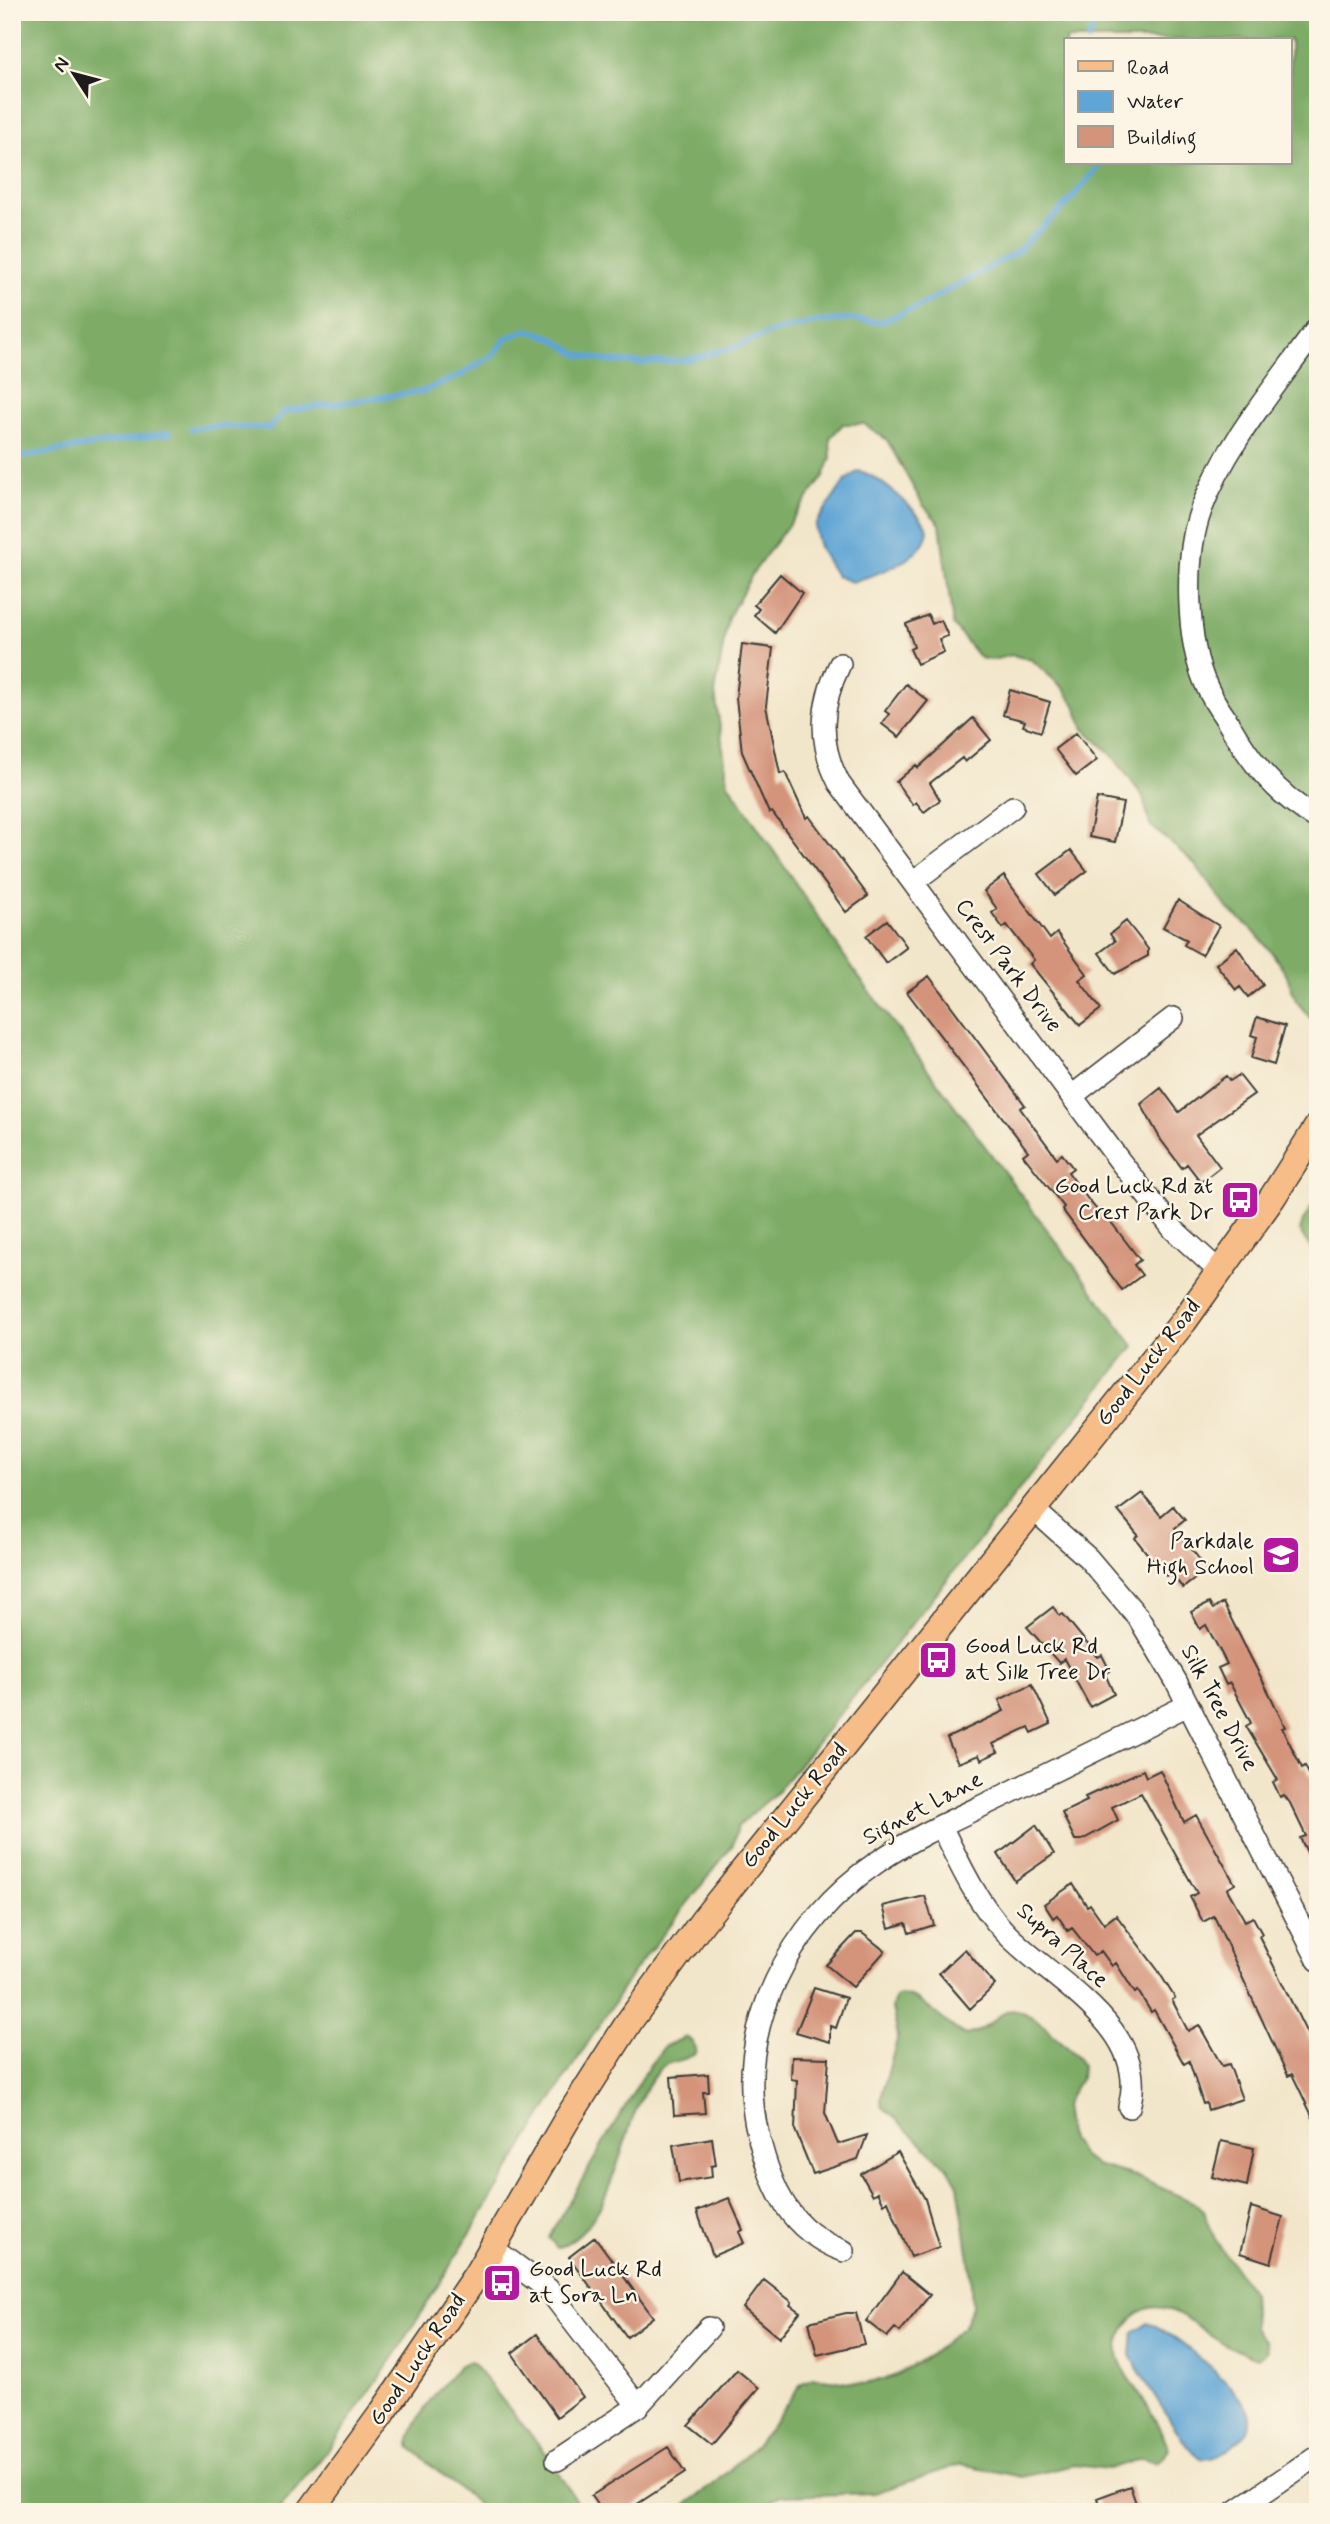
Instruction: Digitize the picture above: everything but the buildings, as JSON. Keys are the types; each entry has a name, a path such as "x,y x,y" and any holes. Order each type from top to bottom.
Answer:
{"main road":[{"name":"Good Luck Road","path":"310,2512 391,2401 477,2274 566,2121 631,2019 679,1953 1126,1396 1272,1198 1318,1126"}],"street":[{"path":"1318,327 1226,457 1201,511 1190,557 1189,616 1206,685 1247,756 1293,804 1318,819"},
{"name":"Crest Park Drive","path":"839,664 826,698 823,719 823,738 831,767 913,882 1174,1230 1219,1271"},
{"path":"913,882 1013,807"},
{"path":"1072,1096 1173,1018"},
{"name":"Silk Tree Drive","path":"1033,1509 1088,1558 1115,1588 1158,1648 1318,1960"},
{"name":"Signet Lane","path":"844,2251 811,2236 796,2223 771,2182 756,2126 752,2068 759,2030 778,1973 799,1940 833,1900 875,1864 941,1826 1188,1705"},
{"name":"Supra Place","path":"941,1826 970,1885 1002,1930 1091,2007 1117,2038 1134,2078 1129,2107"},
{"path":"491,2247 508,2256 548,2289 638,2406"},
{"path":"557,2460 638,2406 709,2328"},
{"path":"1235,2512 1318,2455"}],"green space":[{"path":"12,12 1318,12 1318,1027 1296,1001 1287,976 1273,954 1251,928 1228,909 1195,864 1150,825 1143,797 1112,755 1084,729 1075,705 1063,688 1032,660 1012,655 992,660 980,658 953,625 940,524 923,505 887,440 864,424 843,424 830,438 831,458 824,476 753,573 728,618 715,693 728,783 855,972 1134,1346 778,1791 738,1826 733,1845 635,1970 398,2351 333,2444 277,2512 12,2512"},
{"path":"1318,1197 1318,1280 1311,1249 1300,1231"},
{"path":"900,1995 918,2001 966,2035 979,2031 1006,2011 1017,2010 1035,2018 1077,2056 1082,2066 1081,2078 1064,2105 1068,2135 1083,2157 1096,2165 1135,2176 1193,2202 1204,2211 1215,2239 1252,2292 1254,2327 1266,2342 1267,2351 1258,2358 1241,2352 1219,2341 1183,2316 1163,2308 1149,2308 1133,2317 1122,2333 1118,2345 1119,2356 1122,2367 1150,2410 1169,2448 1164,2457 1156,2462 1142,2458 1108,2469 1075,2465 1022,2477 961,2464 875,2493 781,2496 750,2512 676,2512 718,2481 759,2442 802,2383 813,2378 866,2384 894,2376 930,2355 964,2326 972,2306 970,2266 958,2185 949,2169 882,2106 881,2098 898,2036 892,2008 895,1998"},
{"path":"686,2037 693,2042 696,2053 658,2071 644,2092 607,2193 595,2216 579,2234 557,2248 549,2238 553,2229 649,2066 665,2046"},
{"path":"472,2363 546,2453 583,2512 487,2512 411,2448 410,2440 419,2418 459,2366"}],"water":[{"path":"858,471 876,479 897,495 917,514 928,530 925,541 909,558 886,570 852,582 836,576 821,551 815,530 816,523 845,481"},
{"path":"1148,2322 1173,2337 1206,2364 1246,2406 1250,2417 1248,2429 1241,2439 1220,2455 1201,2458 1186,2445 1139,2371 1131,2355 1133,2332"}],"waterway":[{"path":"1089,38 1099,12"},
{"path":"191,429 212,426 269,428 285,411 424,391 461,375 492,356 507,338 527,330 551,337 577,354 607,361 641,363 687,360 735,347 775,331 818,322 849,319 880,322 918,307 1015,253 1068,203 1100,164"},
{"path":"12,458 170,433"}],"place":[{"name":"Good Luck Rd at Crest Park Dr","path":"1240,1200"},
{"name":"Parkdale High School","path":"1281,1555"},
{"name":"Good Luck Rd at Silk Tree Dr","path":"938,1660"},
{"name":"Good Luck Rd at Sora Ln","path":"502,2283"}]}
